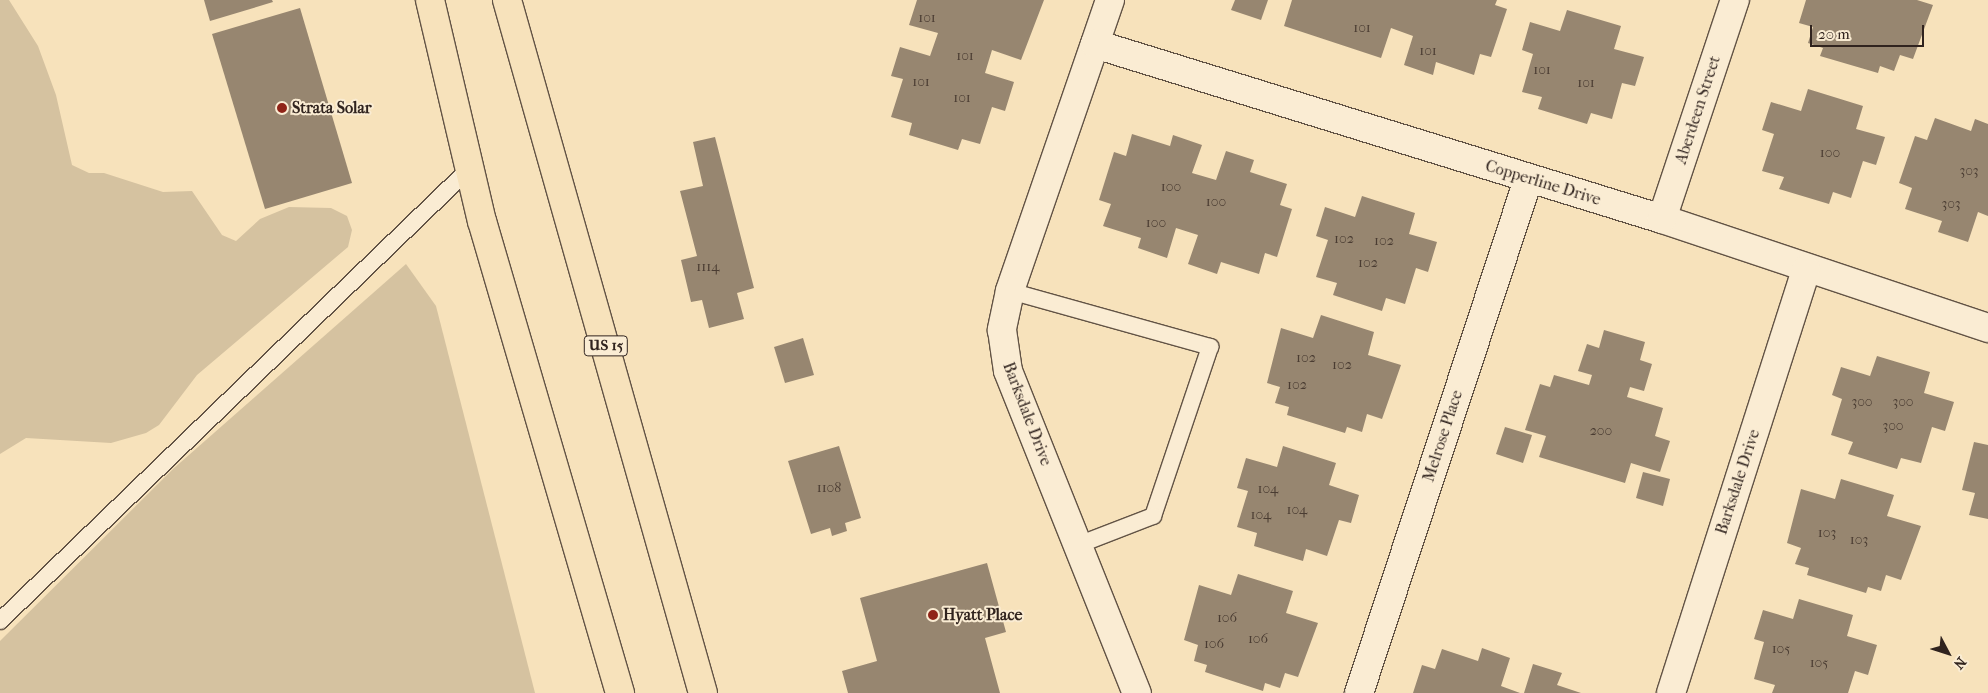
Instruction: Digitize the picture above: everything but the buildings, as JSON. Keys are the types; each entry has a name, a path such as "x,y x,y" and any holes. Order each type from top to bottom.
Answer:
{"highway":[{"path":"430,0 468,170 620,693"},
{"name":"US 15","path":"507,0 703,693"}],"street":[{"name":"Barksdale Drive","path":"1110,0 1010,291 1002,330 1008,371 1137,693"},
{"name":"Aberdeen Street","path":"1662,219 1735,0"},
{"name":"Copperline Drive","path":"1095,44 1528,180 1662,219 1806,270 1988,328"},
{"name":"Melrose Place","path":"1359,693 1528,180"},
{"name":"Barksdale Drive","path":"1670,693 1806,270"}],"lane":[{"path":"0,621 468,170"},
{"path":"1010,291 1210,347 1153,516 1078,545"}],"shaded area":[{"path":"0,0 9,0 38,46 56,95 72,165 89,173 104,173 163,192 192,191 222,235 236,241 260,219 289,207 331,208 347,216 352,230 348,247 197,375 159,425 146,433 111,443 26,438 0,454"},
{"path":"406,264 436,306 535,693 0,693 0,641 173,469"}],"place":[{"name":"Strata Solar","path":"282,108"},
{"name":"Hyatt Place","path":"933,615"}]}
